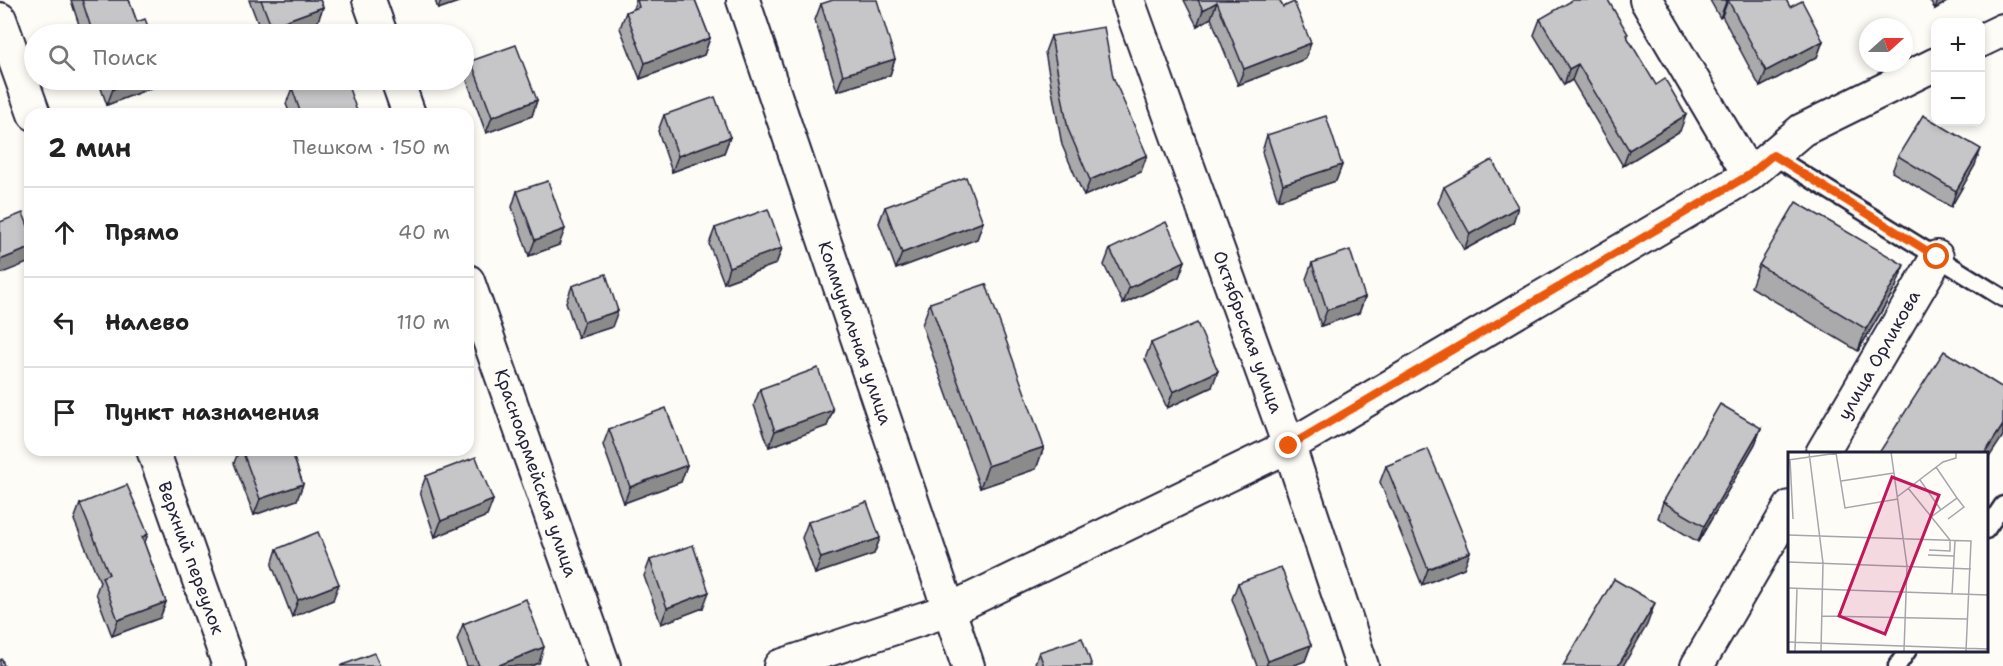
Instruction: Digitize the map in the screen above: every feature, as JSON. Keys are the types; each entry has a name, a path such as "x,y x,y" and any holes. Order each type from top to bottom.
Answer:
{"street":[{"path":"369,0 377,24"},
{"name":"Коммунальная улица","path":"743,0 968,666"},
{"name":"Октябрьская улица","path":"1128,0 1289,446 1362,666"},
{"path":"1646,0 1749,175"},
{"path":"0,19 24,86"},
{"path":"1985,39 2003,30"},
{"path":"780,666 948,610 1289,446 1749,175 1802,130 1931,66"},
{"path":"25,90 32,108"},
{"path":"401,90 407,108"},
{"name":"улица Орликова","path":"1823,452 1937,257"},
{"name":"Красноармейская улица","path":"474,298 604,666"},
{"name":"Верхний переулок","path":"155,456 229,666"},
{"path":"1697,666 1788,510"}],"lane":[{"path":"1773,155 2003,298"},
{"path":"1988,527 2003,505"},
{"path":"1897,666 1907,651"}],"building":[{"path":"82,0 129,0 137,22 145,19 147,24 90,24"},
{"path":"261,0 320,0 323,7 276,24 270,24"},
{"path":"637,0 695,0 710,38 645,63 626,12 639,7"},
{"path":"833,0 877,0 895,59 843,75 821,4"},
{"path":"1198,0 1279,0 1283,7 1294,2 1311,43 1244,69 1217,2 1203,10"},
{"path":"1573,0 1608,0 1656,85 1665,79 1686,115 1629,150 1578,64 1569,69 1540,19"},
{"path":"1728,0 1786,0 1790,7 1802,1 1823,41 1766,71"},
{"path":"1104,27 1113,77 1147,155 1090,180 1068,129 1051,36"},
{"path":"516,45 537,100 492,117 474,69 474,60"},
{"path":"293,90 350,90 356,108 299,108"},
{"path":"715,97 730,137 678,156 664,115"},
{"path":"1923,115 1931,120 1931,126 1942,126 1981,149 1956,191 1898,156"},
{"path":"1326,116 1342,165 1283,184 1267,135"},
{"path":"1492,160 1518,207 1470,234 1444,187"},
{"path":"966,177 983,222 902,253 885,207"},
{"path":"548,181 565,229 535,240 517,191"},
{"path":"1796,202 1904,265 1866,329 1759,265"},
{"path":"768,209 782,248 729,267 715,228"},
{"path":"23,213 24,216 24,250 0,260 0,222"},
{"path":"1166,222 1185,261 1129,288 1110,249"},
{"path":"1350,250 1365,297 1327,310 1312,263"},
{"path":"606,274 618,311 584,322 572,286"},
{"path":"986,284 1044,447 988,466 930,303"},
{"path":"1197,323 1218,371 1173,392 1151,343"},
{"path":"1944,351 2003,388 2003,425 1986,452 1880,452"},
{"path":"818,368 833,410 775,431 760,389"},
{"path":"1720,404 1761,428 1704,526 1663,502"},
{"path":"666,408 687,465 630,487 609,429"},
{"path":"1428,449 1470,552 1428,569 1386,466"},
{"path":"244,456 293,456 303,484 260,499"},
{"path":"476,457 493,500 441,521 426,476"},
{"path":"127,485 148,534 142,537 166,602 118,620 102,577 109,574 80,504"},
{"path":"867,502 880,538 821,558 808,522"},
{"path":"318,532 339,584 298,600 277,549"},
{"path":"693,545 709,592 667,608 650,560"},
{"path":"1281,567 1311,645 1268,661 1238,583"},
{"path":"1614,579 1655,603 1618,666 1563,666"},
{"path":"526,599 544,647 497,666 479,666 463,624"},
{"path":"1082,638 1092,666 1044,666 1039,652"},
{"path":"374,653 380,666 340,666"}],"route":[{"path":"1289,446 1749,175 1773,155 1937,257"}]}
